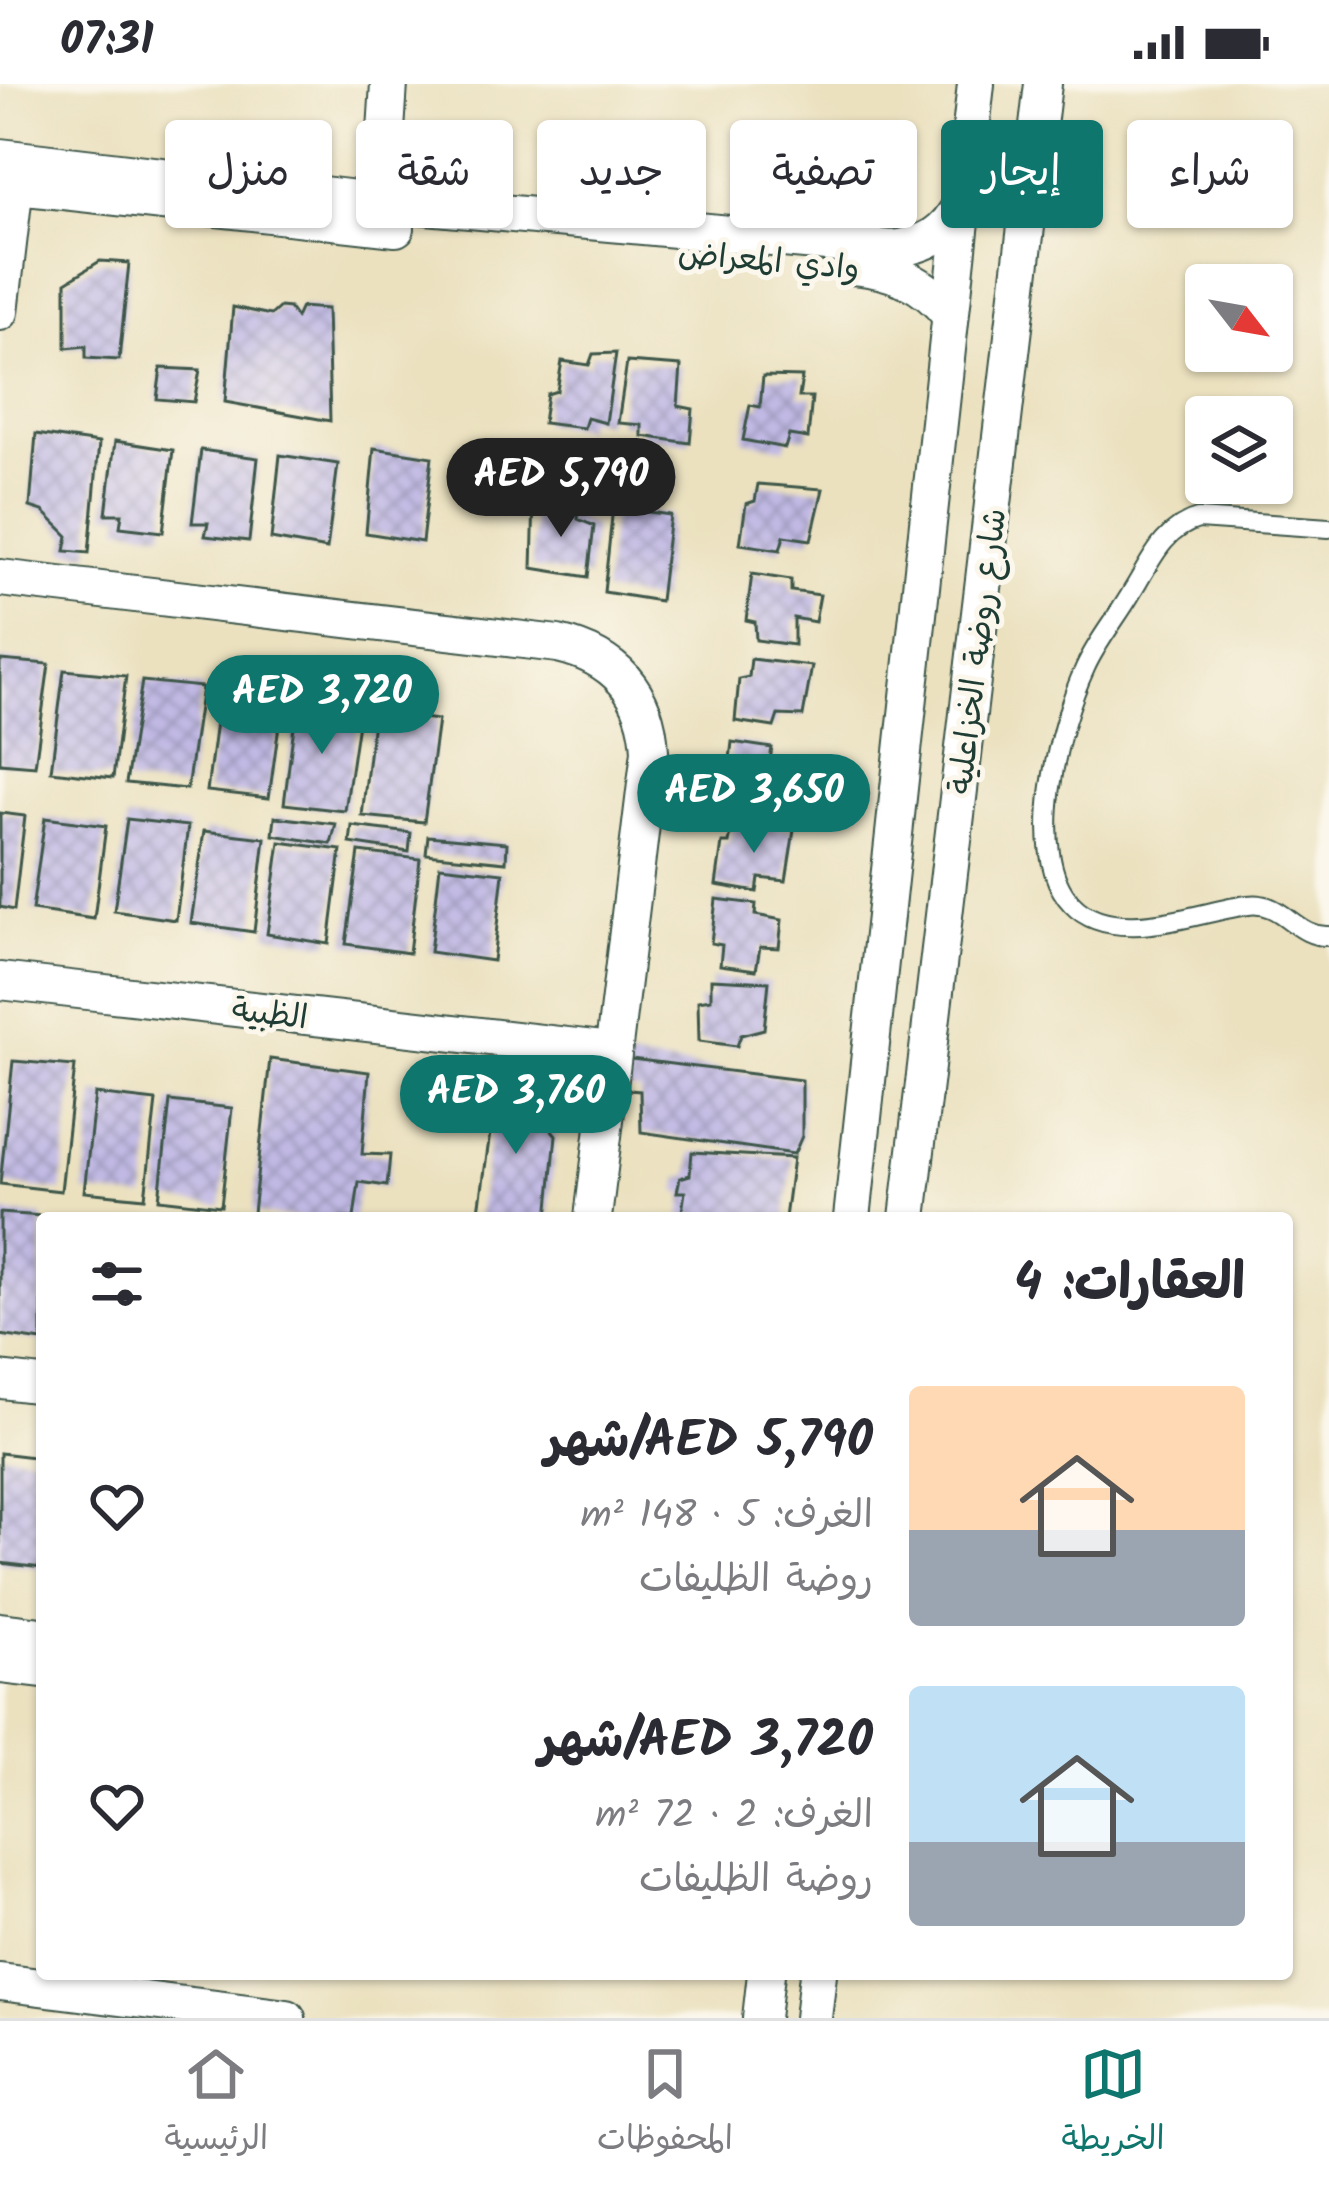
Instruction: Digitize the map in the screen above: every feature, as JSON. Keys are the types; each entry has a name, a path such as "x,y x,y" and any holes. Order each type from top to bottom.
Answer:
{"street":[{"path":"387,120 389,84"},
{"name":"شارع روضة الخزاعلية","path":"972,120 976,84"},
{"name":"شارع روضة الخزاعلية","path":"909,1212 1043,84"},
{"path":"0,312 8,171"},
{"name":"وادي المعراض","path":"8,171 356,212"},
{"name":"وادي المعراض","path":"513,224 892,249 928,241 946,228"},
{"name":"وادي المعراض","path":"503,228 870,267 909,279 950,315"},
{"name":"شارع روضة الخزاعلية","path":"853,1212 959,228"},
{"path":"0,578 558,644 584,650 626,679 649,725 650,751 594,1212"},
{"name":"الظبية","path":"0,981 611,1051"},
{"path":"0,1380 36,1384"},
{"path":"0,1631 36,1635"},
{"path":"0,1665 36,1669"},
{"path":"761,2018 765,1980"},
{"path":"814,2018 817,1980"},
{"path":"0,1982 287,2018"}],"lane":[{"path":"1329,528 1198,519 1179,524 1107,626 1084,670 1054,771 1048,825 1056,882 1074,907 1091,916 1145,925 1262,904 1282,912 1309,935 1329,936"}],"building":[{"path":"100,261 129,263 119,360 86,358 86,346 66,348 66,282"},
{"path":"233,307 271,315 280,307 289,308 296,318 301,307 327,309 330,421 225,402"},
{"path":"616,353 606,423 587,418 584,428 543,423 547,394 557,391 562,361 589,365 593,354"},
{"path":"627,362 681,366 678,406 693,409 690,443 642,436 642,425 618,423"},
{"path":"161,368 200,370 194,402 157,399"},
{"path":"763,376 802,377 799,397 812,397 808,438 789,435 785,448 743,440 750,405 760,407"},
{"path":"36,434 99,443 89,553 65,551 68,536 43,511 30,507"},
{"path":"115,441 173,450 163,532 120,527 122,514 106,514"},
{"path":"374,448 432,457 422,542 366,533"},
{"path":"201,450 258,458 249,541 205,536 208,523 192,523"},
{"path":"280,455 338,464 327,549 271,539"},
{"path":"758,484 823,489 811,540 784,536 780,550 740,544 746,504 755,501"},
{"path":"534,499 578,508 578,519 594,526 588,577 532,568"},
{"path":"613,507 670,515 660,601 604,592"},
{"path":"752,574 791,580 791,591 820,595 815,622 794,618 794,645 756,640 755,622 746,620"},
{"path":"751,659 812,666 803,716 778,715 774,727 735,721 739,679 749,677"},
{"path":"0,660 49,664 35,766 0,763"},
{"path":"64,670 126,676 113,778 51,771"},
{"path":"142,681 202,687 187,789 126,783"},
{"path":"220,691 283,696 269,798 207,791"},
{"path":"297,703 360,709 345,811 284,804"},
{"path":"374,712 438,720 424,822 362,816"},
{"path":"732,742 772,748 770,760 801,764 795,804 777,802 774,816 735,810 737,787 727,785"},
{"path":"0,813 25,816 14,910 0,907"},
{"path":"275,817 336,824 331,844 273,835"},
{"path":"45,818 106,826 94,919 32,910"},
{"path":"127,819 188,826 176,920 114,911"},
{"path":"733,822 794,830 786,881 759,878 757,892 716,885 722,843 729,843"},
{"path":"352,826 411,833 409,852 350,843"},
{"path":"204,831 265,838 254,932 191,923"},
{"path":"428,836 507,843 506,862 426,854"},
{"path":"280,842 341,850 329,944 267,934"},
{"path":"359,852 420,859 409,953 346,944"},
{"path":"440,866 503,873 493,961 430,952"},
{"path":"716,899 756,904 755,915 782,920 779,948 760,947 756,970 720,965 722,945 711,943"},
{"path":"711,979 769,982 764,1029 741,1035 737,1046 699,1041 698,1001 711,999"},
{"path":"623,1058 802,1080 802,1136 794,1154 641,1132 640,1091 616,1089"},
{"path":"270,1059 369,1072 362,1154 390,1155 387,1186 359,1182 355,1212 253,1212"},
{"path":"13,1061 75,1066 61,1191 0,1184"},
{"path":"487,1082 518,1089 556,1135 549,1212 479,1212 491,1126 477,1122"},
{"path":"95,1094 156,1101 145,1198 84,1192"},
{"path":"170,1101 232,1108 221,1206 159,1199"},
{"path":"692,1152 793,1158 786,1212 682,1212 685,1192 677,1192 680,1178 690,1175"},
{"path":"0,1213 36,1216 36,1340 0,1335"},
{"path":"0,1453 36,1457 36,1567 0,1563"}]}
